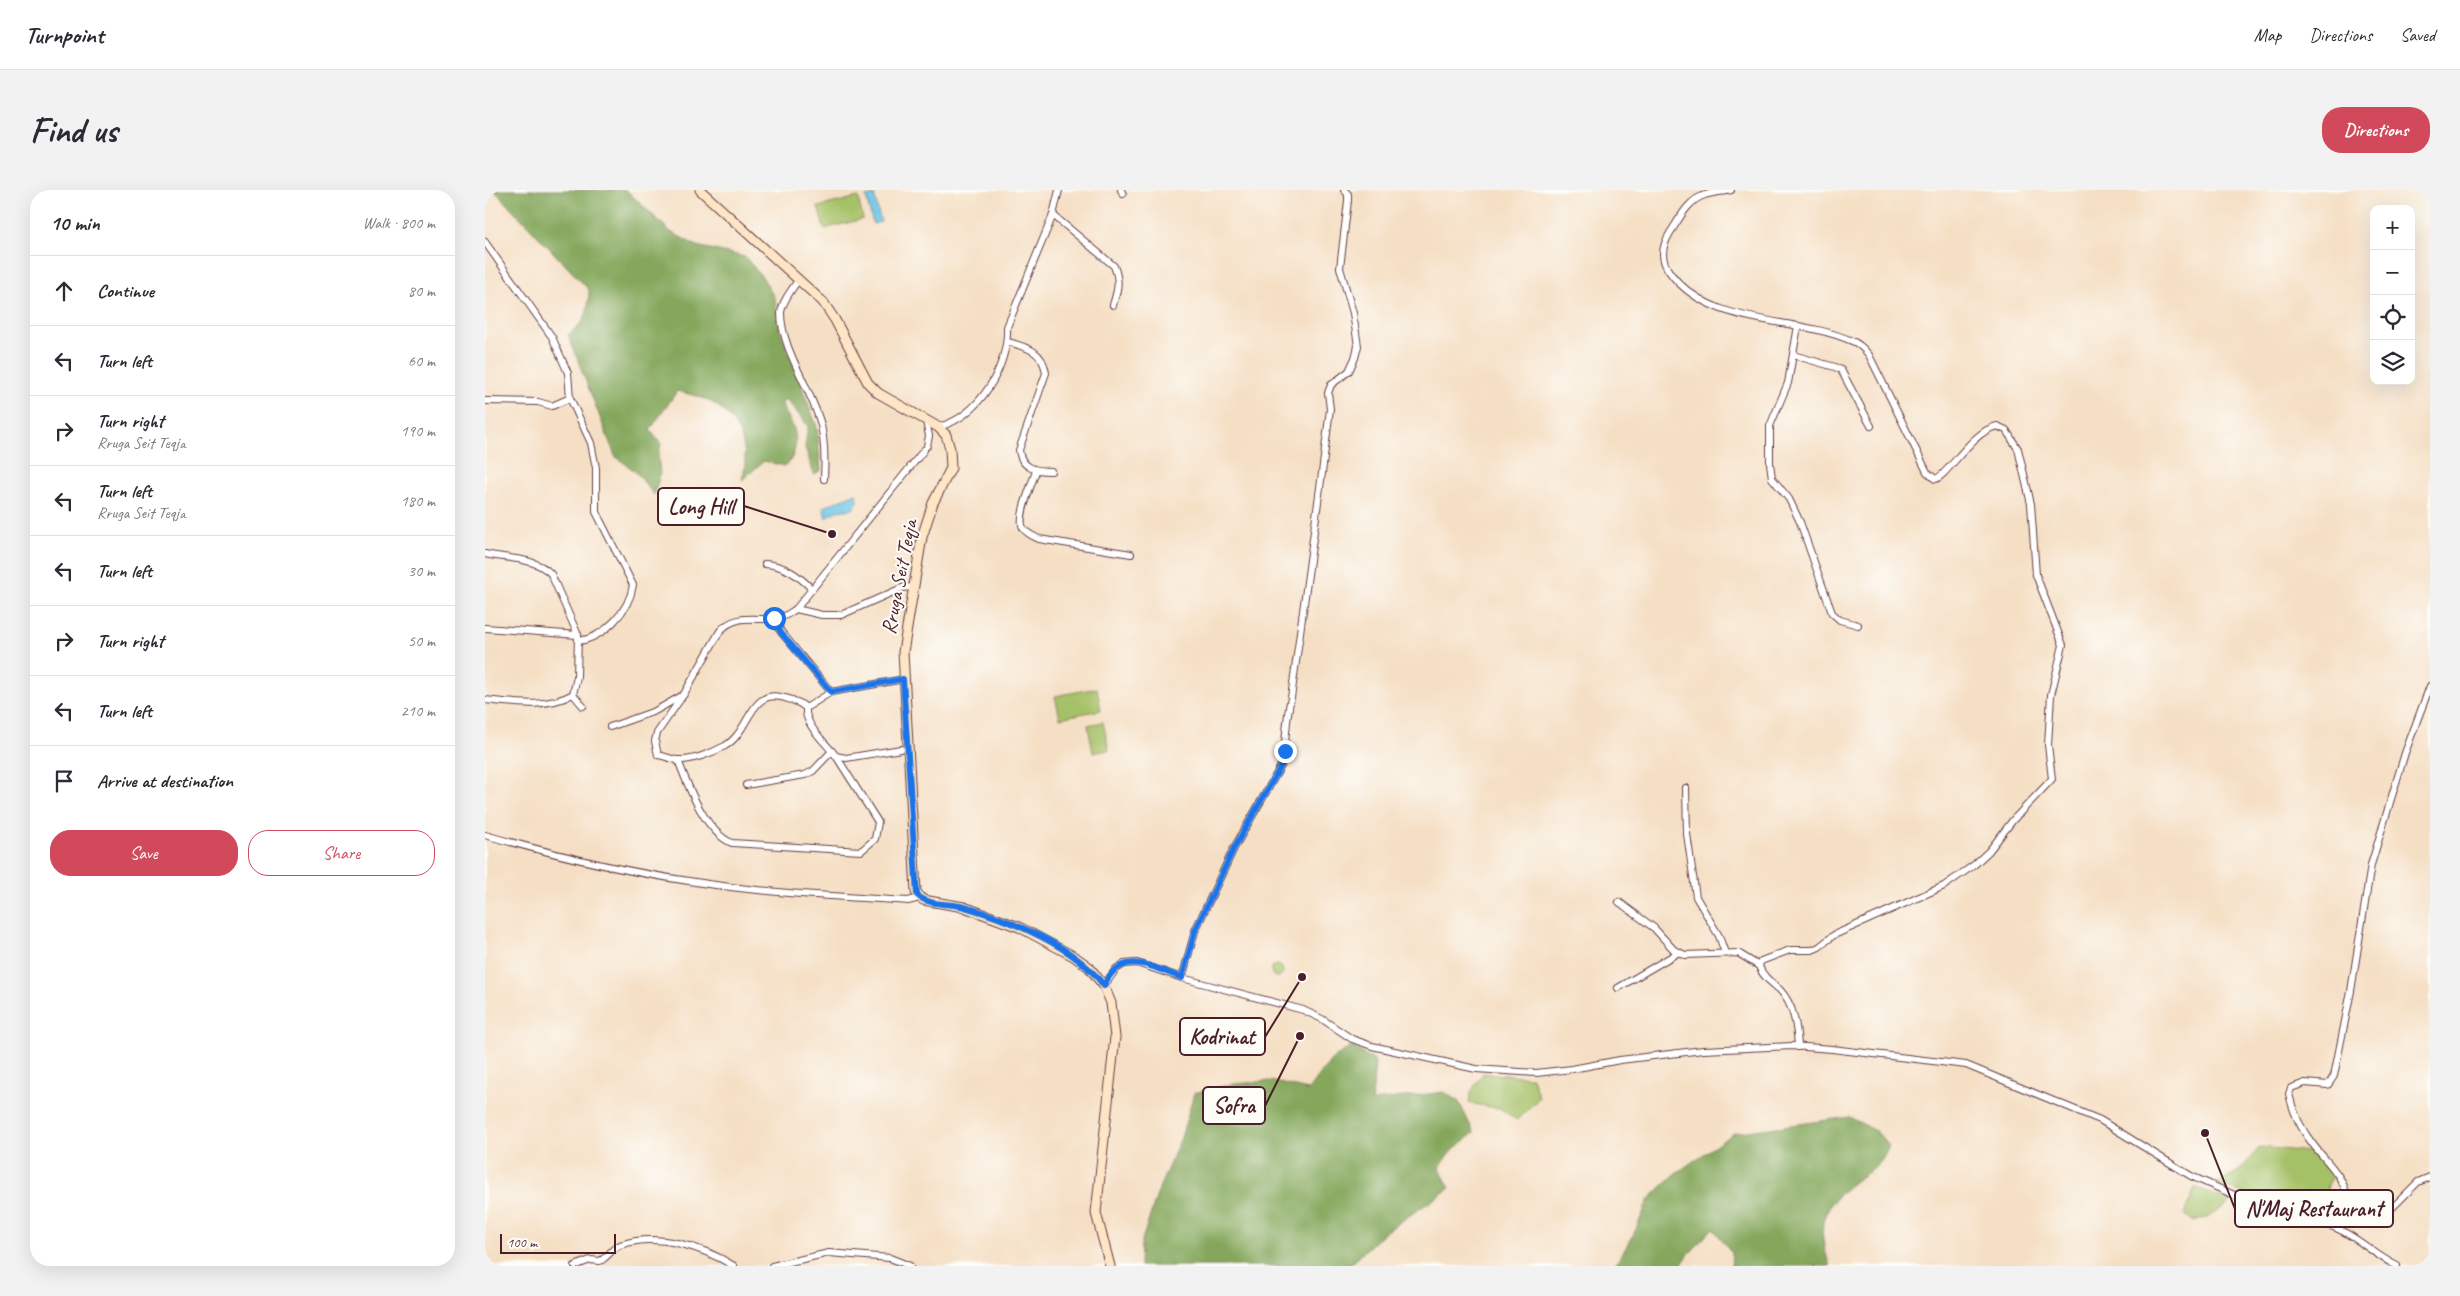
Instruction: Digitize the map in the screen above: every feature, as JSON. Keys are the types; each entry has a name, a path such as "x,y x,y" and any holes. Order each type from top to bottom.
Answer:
{"main road":[{"path":"700,190 823,302 835,320 868,383 878,393 938,427"},
{"name":"Rruga Seit Teqja","path":"920,898 915,889 903,652 912,587 923,537 933,503 951,468 950,449 946,435 938,427"},
{"path":"920,898 964,907 1019,927 1075,957 1089,967 1104,986 1111,1003 1115,1037 1096,1213 1110,1266"}],"street":[{"path":"938,427 948,425 982,397 998,372 1008,342 1007,326 1053,215 1059,190"},
{"path":"1182,978 1195,931 1234,848 1281,766 1285,751 1286,718 1291,698 1330,408 1328,393 1331,385 1349,372 1355,358 1357,346 1353,313 1340,268 1349,202 1344,190"},
{"path":"1731,190 1707,194 1690,203 1663,248 1662,258 1676,281 1692,295 1710,305 1751,317 1798,326 1852,340 1864,348 1882,380 1927,472 1935,479 1942,476 1961,451 1985,431 1997,426 2006,430 2018,449 2031,504 2036,575 2063,645 2051,695 2048,745 2052,779 2013,820 1989,851 1974,865 1944,886 1834,935 1819,947 1812,950 1790,950 1767,957 1761,961 1759,966"},
{"path":"1053,215 1114,266 1119,277 1119,286 1113,304"},
{"path":"485,242 552,337 568,373 570,398 591,443 596,468 596,512 633,585 631,598 623,612 597,636 579,638 485,628"},
{"path":"799,279 788,294 781,311 786,338 821,426 825,460 824,479"},
{"path":"1798,326 1788,383 1770,426 1772,478 1789,499 1800,522 1833,613 1840,620 1858,625"},
{"path":"1008,342 1033,350 1045,362 1046,373 1019,450 1020,458 1027,467 1036,471 1051,472"},
{"path":"1793,355 1841,370 1871,426"},
{"path":"485,401 538,402 552,406 570,398"},
{"path":"806,708 802,704 781,697 767,696 759,702 739,734 726,746 700,756 678,760 658,755 655,741 661,726 684,694 712,643 725,625 739,618 780,618 796,609 925,448 929,436 926,421"},
{"path":"1036,471 1021,518 1022,527 1028,534 1039,539 1131,554"},
{"path":"485,554 544,566 551,574 579,638 577,677 573,694"},
{"path":"765,564 780,567 794,573 812,589"},
{"path":"796,609 821,615 841,615 902,588 912,587"},
{"path":"780,618 779,629 781,633 831,692"},
{"path":"678,760 696,802 724,840 732,843 861,851 875,838 878,822 834,754 811,725 805,714 806,708 831,692 903,679"},
{"path":"2347,1211 2345,1189 2338,1175 2307,1136 2289,1094 2291,1088 2298,1085 2328,1085 2335,1076 2371,865 2410,737 2430,686"},
{"path":"485,700 527,705 559,701 573,694"},
{"path":"573,694 583,706"},
{"path":"610,727 655,711 684,694"},
{"path":"834,754 847,758 901,749"},
{"path":"746,785 805,775 834,754"},
{"path":"1686,788 1687,834 1696,897 1719,936 1725,953"},
{"path":"485,835 612,867 689,882 769,891 908,900 920,898"},
{"path":"1619,902 1654,928 1679,952 1685,955 1725,953 1746,956 1759,966 1760,971 1789,1003 1797,1030 1799,1046"},
{"path":"1618,988 1679,952"},
{"path":"1104,986 1116,969 1130,963 1147,965 1182,978 1303,1010 1322,1019 1352,1039 1372,1046 1476,1070 1536,1073 1572,1069 1620,1060 1753,1046 1799,1046 1957,1064 1978,1069 2100,1120 2208,1185 2241,1198 2283,1220 2316,1222 2341,1230 2361,1241 2382,1259 2397,1266"},
{"path":"2300,1222 2320,1215 2347,1211 2365,1216 2379,1217 2391,1209 2418,1182 2430,1177"},
{"path":"575,1266 589,1260 600,1261 623,1244 653,1241 703,1250 734,1266"},
{"path":"772,1266 829,1253 890,1258 910,1266"}],"green space":[{"path":"494,190 626,190 671,232 697,246 745,257 763,278 775,299 779,327 817,427 821,470 814,475 805,447 808,426 786,399 782,403 796,438 795,449 791,459 785,466 764,461 742,480 745,457 744,446 740,435 729,417 711,402 677,391 650,430 661,444 658,456 660,474 654,495 636,472 615,456 568,335 579,325 585,316 589,290"},
{"path":"858,197 863,219 824,229 818,207"},
{"path":"1097,688 1101,710 1060,718 1055,696"},
{"path":"1103,722 1109,750 1093,753 1088,725"},
{"path":"1277,965 1283,971 1277,977 1271,971"},
{"path":"1351,1046 1375,1061 1372,1101 1444,1092 1459,1102 1474,1133 1451,1151 1439,1168 1450,1188 1384,1233 1348,1266 1140,1266 1141,1243 1160,1186 1181,1138 1194,1093 1233,1084 1271,1081 1308,1090 1331,1060"},
{"path":"1483,1073 1532,1077 1539,1098 1517,1120 1501,1109 1469,1103 1471,1092"},
{"path":"1849,1117 1876,1131 1889,1146 1877,1166 1846,1189 1829,1207 1823,1227 1823,1238 1830,1266 1731,1266 1732,1253 1713,1228 1688,1255 1681,1266 1614,1266 1632,1238 1649,1199 1675,1174 1734,1133"},
{"path":"2260,1147 2310,1152 2321,1159 2332,1174 2321,1206 2288,1214 2243,1193 2216,1184 2240,1170"},
{"path":"2195,1187 2231,1202 2207,1218 2193,1221 2185,1215"}],"water":[{"path":"874,195 881,222 873,224 866,197"},
{"path":"856,493 858,501 853,509 836,511 826,518 823,507"}],"place":[{"name":"Long Hill","path":"832,534"},
{"name":"Kodrinat","path":"1302,977"},
{"name":"Sofra","path":"1300,1036"},
{"name":"N'Maj Restaurant","path":"2205,1133"}],"route":[{"path":"774,618 780,618 779,629 781,633 831,692 903,679 915,889 917,895 923,900 964,907 1019,927 1075,957 1089,967 1104,986 1109,976 1116,969 1130,963 1147,965 1182,978 1195,931 1234,848 1281,766 1285,751"}]}
